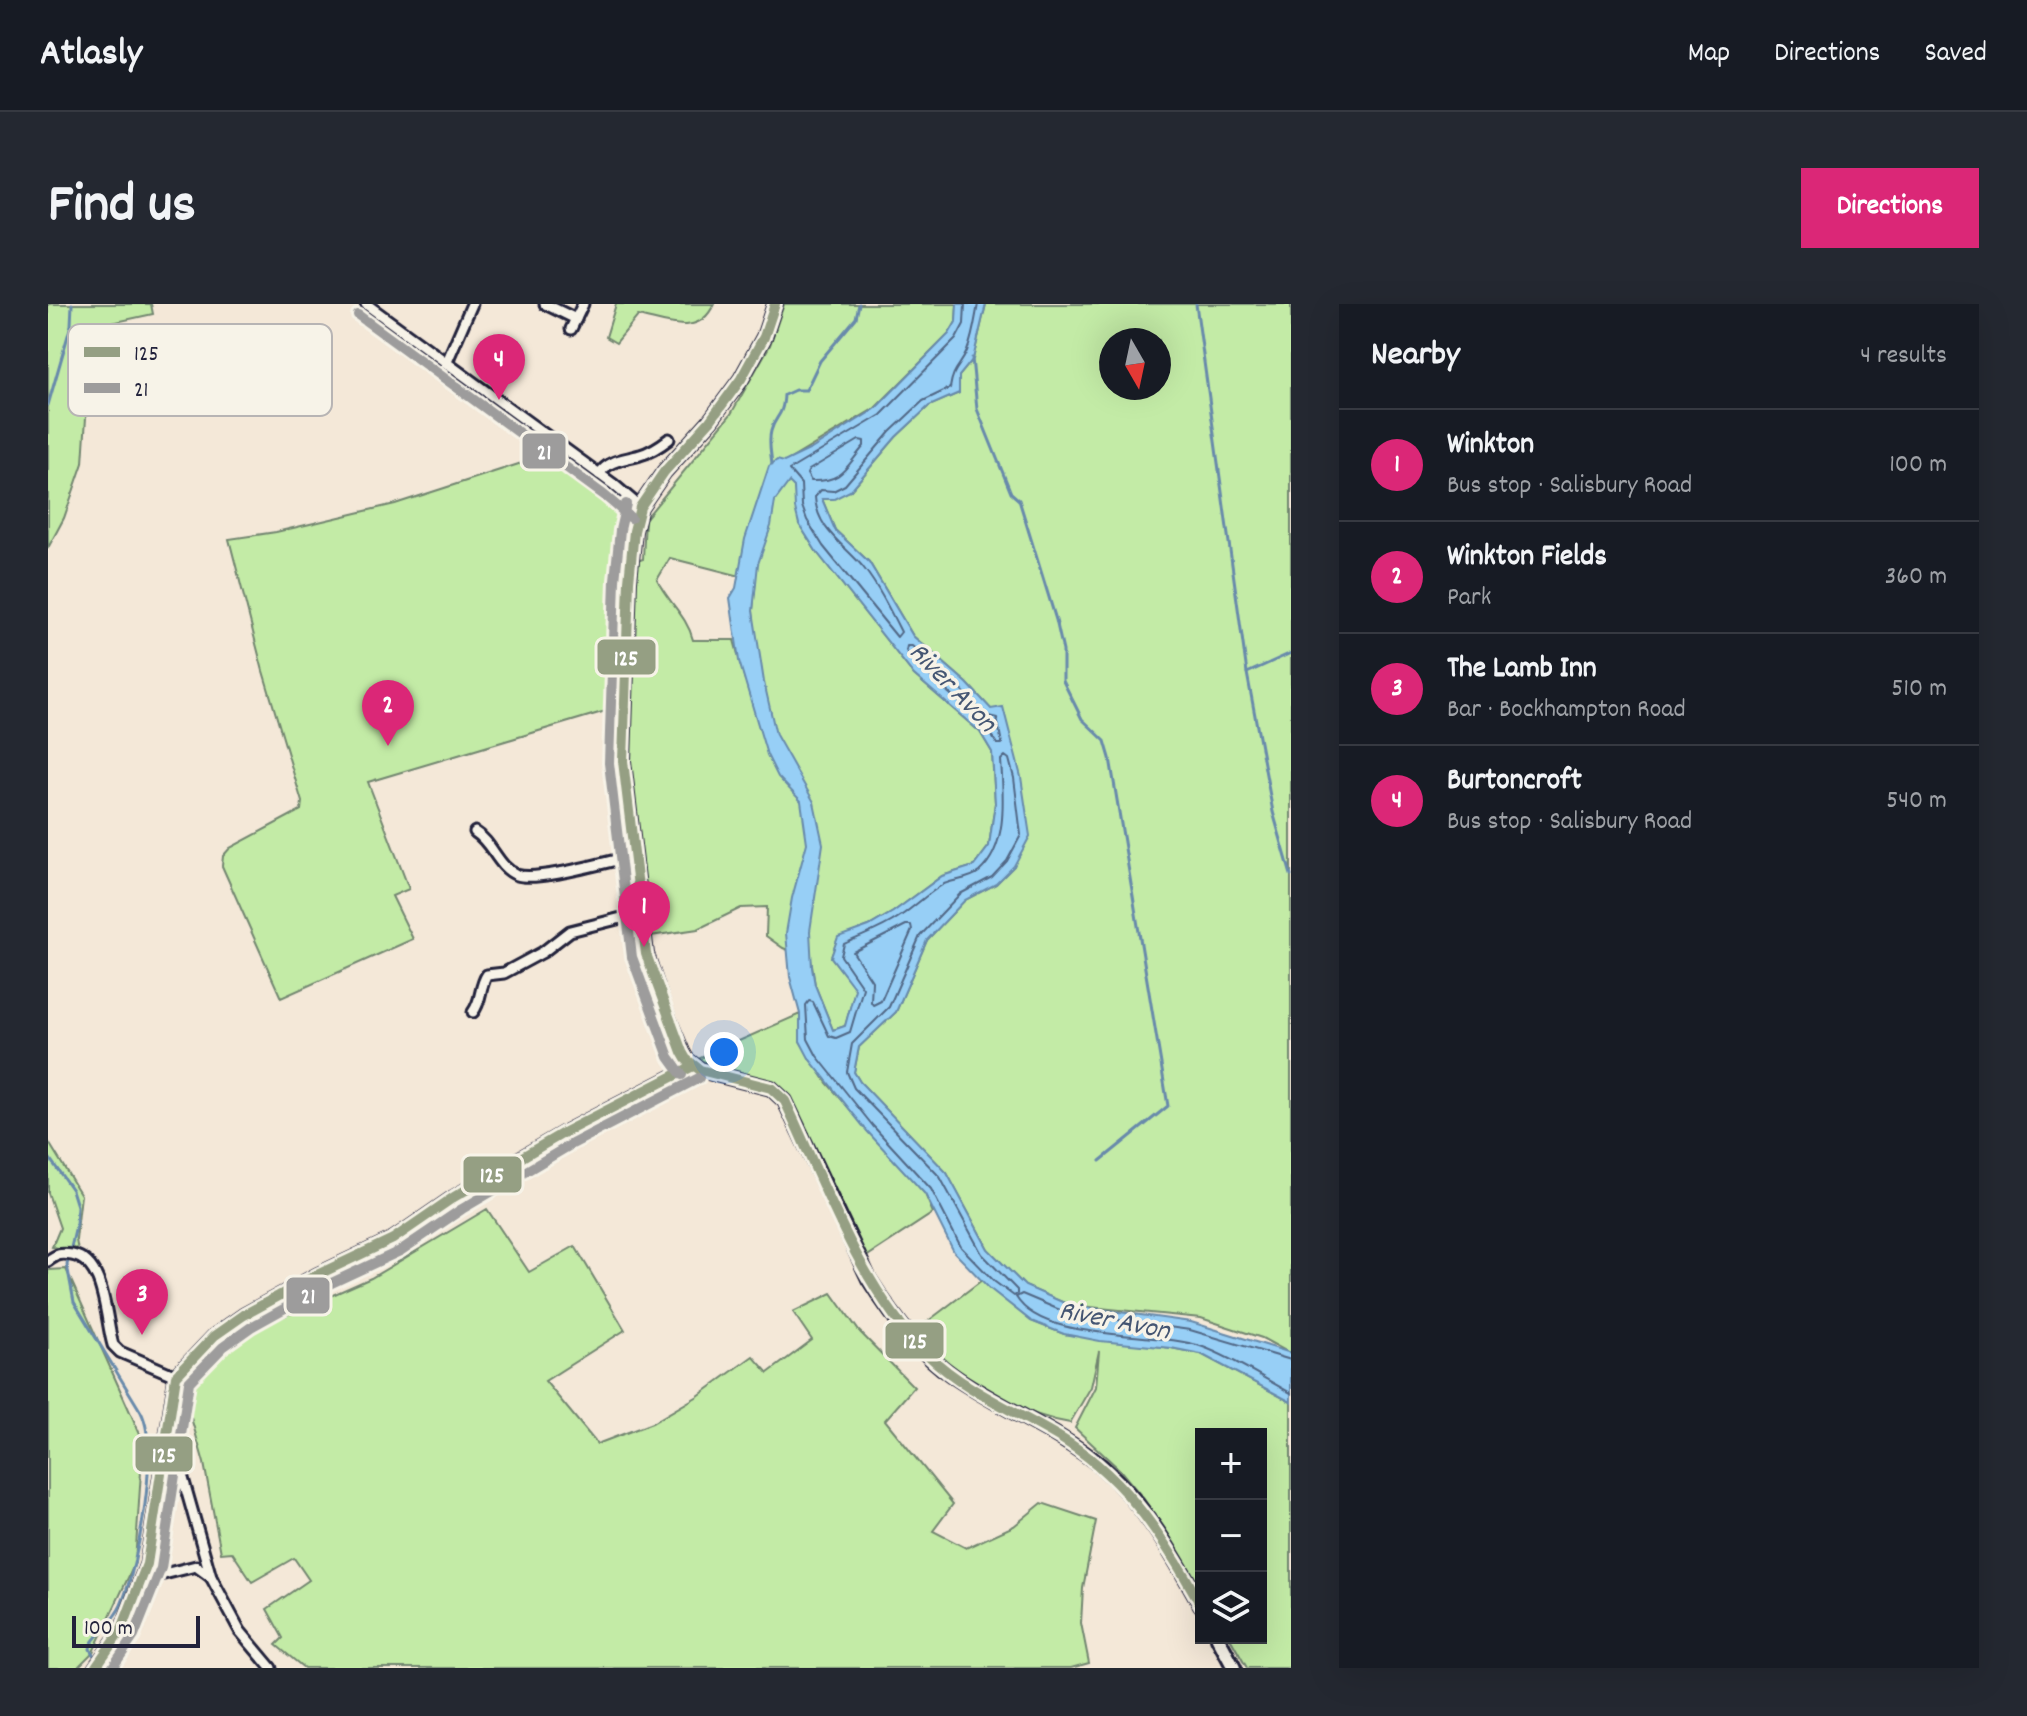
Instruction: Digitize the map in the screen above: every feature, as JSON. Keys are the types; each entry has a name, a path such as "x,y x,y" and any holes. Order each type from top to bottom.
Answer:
{"main road":[{"path":"775,304 764,337 741,379 710,421 664,472 640,507 631,552 623,761 646,954 682,1052 693,1066 708,1074 771,1088 785,1101 869,1279 907,1330 949,1374 1038,1422 1102,1468 1154,1526 1195,1595"},
{"path":"1221,1644 1234,1668"}],"street":[{"path":"366,304 640,507"},
{"path":"446,364 472,304"},
{"path":"545,304 576,319"},
{"path":"571,329 583,304"},
{"path":"599,474 605,466 621,458 639,456 669,439"},
{"path":"475,832 487,840 501,863 518,875 543,875 633,856"},
{"path":"473,1012 479,1004 487,975 504,973 543,952 570,931 641,913"},
{"path":"95,1668 122,1629 147,1564 176,1376 214,1336 244,1315 317,1275 393,1239 454,1197 565,1132 693,1066"},
{"path":"48,1261 62,1254 83,1258 93,1268 100,1287 113,1345 120,1352 176,1376"},
{"path":"169,1429 211,1577 240,1631 271,1668"},
{"path":"139,1580 196,1566 211,1577"}],"green space":[{"path":"48,304 151,304 153,314 107,324 68,324 68,416 86,416 83,463 64,518 48,548"},
{"path":"616,304 714,304 708,315 691,324 671,324 638,316 616,343 606,337"},
{"path":"784,304 957,304 956,322 949,334 875,408 784,463 794,487 799,524 816,551 914,675 980,732 992,752 995,803 989,846 974,866 942,876 893,912 838,938 831,957 856,989 845,1026 833,1030 815,985 811,959 783,948 766,936 767,907 741,908 698,929 650,936 628,764 637,561 643,559 645,519 731,414 770,345","holes":["670,558 756,580 754,627 745,680 734,640 693,640 657,580"]},
{"path":"986,304 1291,304 1291,1354 1262,1338 1201,1318 1069,1305 1025,1286 988,1249 947,1173 854,1072 859,1047 896,1012 927,940 965,900 996,884 1014,866 991,709 967,683 913,636 869,562 835,530 822,499 850,491 896,437 929,406 959,393 959,376 973,359"},
{"path":"550,447 612,490 620,506 618,694 614,706 368,782 409,889 392,896 413,939 281,998 222,866 223,856 230,848 301,810 302,802 263,671 229,539 276,532 395,504 534,459"},
{"path":"800,1014 800,1041 827,1083 925,1194 933,1213 866,1257 788,1097 770,1081 698,1059"},
{"path":"48,1141 81,1195 76,1240 78,1251 52,1247 60,1228 48,1193"},
{"path":"487,1209 529,1272 575,1246 625,1330 545,1381 597,1444 652,1423 698,1396 753,1356 768,1373 812,1340 793,1312 832,1293 859,1331 914,1387 885,1420 953,1504 933,1531 966,1548 1014,1526 1042,1503 1096,1521 1083,1588 1081,1623 1089,1663 1071,1668 304,1668 276,1645 283,1638 267,1609 309,1580 294,1558 252,1582 232,1552 221,1553 204,1463 184,1386 188,1373 215,1347 371,1278"},
{"path":"66,1269 143,1441 135,1563 93,1652 77,1668 48,1668 48,1270"},
{"path":"982,1280 1031,1321 1064,1334 1201,1354 1291,1402 1291,1668 1247,1668 1233,1644 1267,1644 1267,1428 1195,1428 1195,1580 1144,1499 1120,1470 1075,1428 1096,1387 1099,1351 1091,1387 1070,1423 1047,1418 1005,1401 966,1377 915,1331"}],"water":[{"name":"River Avon","path":"957,304 986,304 973,359 959,376 959,393 929,406 896,437 850,491 834,499 822,499 835,530 869,562 913,636 967,683 991,709 1003,707 1021,777 1030,836 1014,866 996,884 965,900 927,940 896,1012 859,1047 854,1072 947,1173 988,1249 1025,1286 1069,1305 1191,1322 1291,1353 1291,1402 1201,1354 1100,1341 1064,1334 1031,1321 989,1288 954,1252 925,1194 867,1131 810,1060 800,1041 800,1014 790,977 786,933 807,843 801,801 778,777 767,755 739,661 730,598 736,588 745,539 769,466 777,460 784,462 811,449 875,409 949,334 956,322","holes":["789,482 794,487 799,524 816,551 914,675 980,732 992,752 995,803 989,846 974,866 942,876 893,912 869,926 838,937 831,957 855,989 845,1026 833,1030 815,985 810,931 823,844 814,802 776,735 753,611 758,564 771,526 775,501"]}],"waterway":[{"path":"71,324 72,304"},
{"path":"772,464 770,435 782,408 784,395 795,390 806,390 820,361 856,318 859,304"},
{"path":"1196,304 1247,673 1273,812 1291,875"},
{"path":"48,405 68,335"},
{"path":"972,358 977,409 1011,493 1019,500 1056,620 1063,651 1063,681 1082,719 1105,741 1110,758 1168,1106 1100,1161"},
{"path":"1247,673 1291,653"},
{"path":"48,1156 72,1190 77,1206 67,1265 74,1302 141,1412 146,1430 148,1479 134,1564 118,1611 91,1644 94,1656"}],"transit line":[{"name":"125","path":"775,304 764,337 741,379 710,421 664,472 640,507 634,531 629,581 623,761 646,954 686,1059 700,1070 771,1088 785,1101 846,1235 883,1300 905,1329 928,1355 960,1381 1067,1442 1109,1475 1160,1536 1195,1595"},
{"name":"21","path":"358,315 631,518"},
{"name":"21","path":"626,504 615,580 609,763 632,957 669,1057 682,1075"},
{"name":"125","path":"95,1668 122,1629 147,1564 176,1376 214,1336 244,1315 317,1275 393,1239 454,1197 565,1132 693,1066"},
{"name":"21","path":"112,1668 134,1636 161,1568 189,1382 223,1347 251,1327 323,1287 400,1251 462,1209 572,1144 699,1078"}],"place":[{"name":"Burtoncroft","path":"499,400"},
{"name":"Winkton Fields","path":"388,746"},
{"name":"Winkton","path":"644,947"},
{"name":"The Lamb Inn","path":"142,1335"}]}
